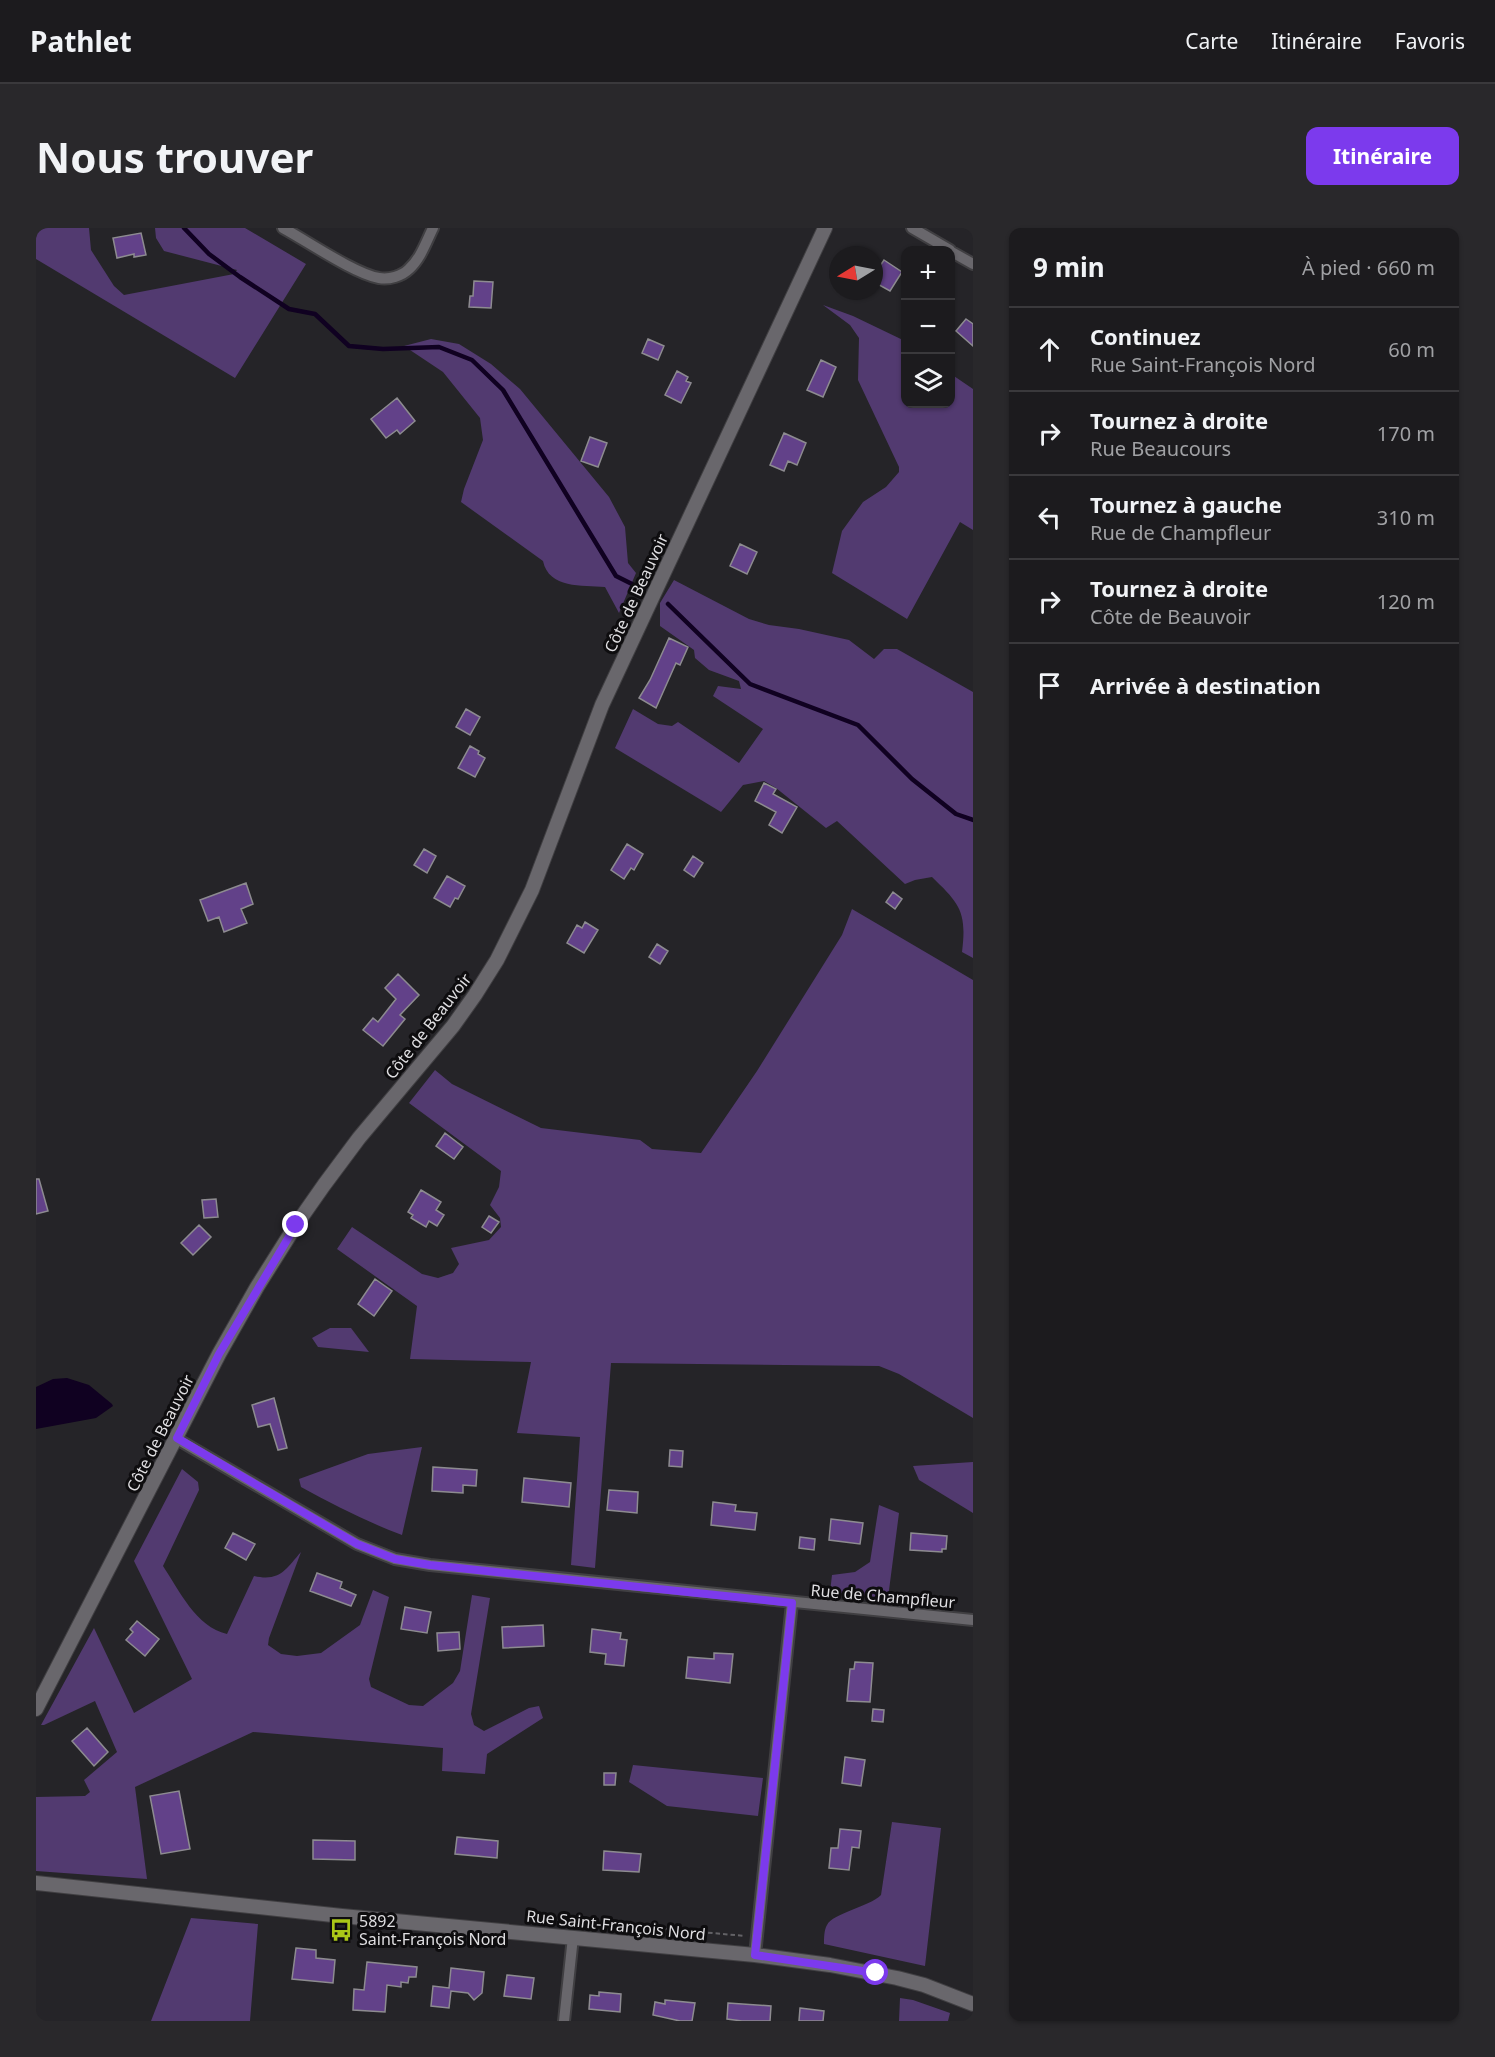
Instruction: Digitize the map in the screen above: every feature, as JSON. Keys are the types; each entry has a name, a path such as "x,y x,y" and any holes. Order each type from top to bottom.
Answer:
{"street":[{"path":"283,228 364,274 381,279 396,277 409,269 419,256 433,228"},
{"name":"Côte de Beauvoir","path":"36,1709 219,1354 296,1225 359,1138 453,1026 476,995 497,960 532,890 602,705 825,228"},
{"path":"912,228 942,246"},
{"path":"955,254 973,264"},
{"name":"Rue de Champfleur","path":"177,1438 357,1544 395,1559 441,1567 973,1620"},
{"path":"755,1955 792,1603"},
{"name":"Rue Saint-François Nord","path":"36,1883 342,1916 755,1955 830,1965 897,1978 924,1985 973,2004"},
{"path":"564,2021 573,1937"}],"path":[{"path":"573,1937 579,1921 757,1938"}],"shaded area":[{"path":"36,228 89,228 91,250 114,286 124,295 234,274 237,270 164,251 156,238 155,228 245,228 306,264 235,378 36,259"},
{"path":"823,305 853,316 901,339 901,408 955,408 955,377 973,389 973,530 960,522 907,619 832,573 842,531 863,502 886,487 899,472 899,467 858,380 859,338 850,325"},
{"path":"431,339 459,344 491,364 520,389 609,497 625,527 628,563 636,573 619,613 605,587 568,584 552,577 543,561 461,502 483,440 480,418 443,372 404,346"},
{"path":"674,580 749,619 849,640 874,659 884,649 897,649 973,692 973,958 962,952 962,918 955,902 942,886 932,877 905,884 837,821 826,828 764,781 743,785 721,812 615,748 633,709 658,724 672,726 678,722 739,763 763,729 713,696 718,686 741,689 739,681 709,670 695,658 694,650 660,626 660,603"},
{"path":"852,909 973,980 973,1418 899,1374 879,1366 611,1363 595,1568 571,1565 580,1437 517,1433 531,1362 410,1359 417,1306 337,1249 352,1227 422,1274 438,1278 453,1273 459,1264 451,1248 489,1240 501,1227 500,1218 490,1205 499,1187 501,1171 409,1103 435,1070 452,1084 541,1128 640,1140 652,1149 701,1153 757,1071 842,935"},
{"path":"330,1328 351,1328 369,1352 318,1347 312,1338"},
{"path":"67,1378 89,1385 113,1406 96,1418 36,1429 36,1387 53,1379"},
{"path":"422,1447 402,1535 376,1525 301,1487 299,1479 368,1454"},
{"path":"973,1462 973,1513 919,1480 913,1466"},
{"path":"182,1469 198,1482 199,1490 163,1566 189,1606 206,1624 227,1634 254,1576 270,1577 282,1573 301,1552 268,1645 281,1654 297,1656 321,1653 360,1625 373,1590 389,1597 369,1679 371,1687 409,1705 423,1706 453,1683 460,1671 472,1595 490,1598 471,1714 474,1725 484,1731 529,1708 539,1706 543,1718 487,1754 485,1774 442,1771 443,1748 253,1732 135,1787 147,1879 36,1871 36,1797 85,1796 90,1792 84,1780 117,1752 95,1701 41,1725 94,1628 134,1713 192,1679 134,1561"},
{"path":"879,1505 899,1513 888,1598 830,1592 832,1575 855,1572 870,1562"},
{"path":"633,1765 763,1778 758,1816 667,1806 629,1782"},
{"path":"892,1822 941,1828 925,1966 824,1944 825,1929 831,1921 881,1895"},
{"path":"191,1918 258,1924 250,2021 151,2021"},
{"path":"900,1998 913,2000 950,2013 948,2021 899,2021"}],"building":[{"path":"141,233 146,255 134,257 134,254 117,258 113,238"},
{"path":"883,262 901,271 890,291 883,287"},
{"path":"474,281 493,282 491,308 469,307 470,296 473,296"},
{"path":"966,319 973,324 973,346 956,331"},
{"path":"648,339 664,346 658,360 642,353"},
{"path":"821,360 836,367 823,397 807,390"},
{"path":"677,371 688,377 686,381 691,383 681,403 665,395"},
{"path":"397,398 415,421 400,434 397,430 386,438 371,419"},
{"path":"784,433 806,443 797,465 788,461 784,471 770,465"},
{"path":"590,437 607,443 598,467 581,461"},
{"path":"740,544 757,552 747,574 730,566"},
{"path":"669,638 688,647 680,665 676,663 656,708 639,698"},
{"path":"466,709 480,717 470,735 456,727"},
{"path":"470,746 485,758 475,777 458,768"},
{"path":"764,783 776,789 773,794 797,807 782,833 769,825 776,812 755,801"},
{"path":"627,844 643,854 634,870 631,868 624,879 611,870"},
{"path":"424,849 436,856 427,873 414,865"},
{"path":"693,856 703,863 694,877 684,870"},
{"path":"447,876 465,886 458,899 455,898 450,907 434,898"},
{"path":"246,883 253,904 241,909 247,923 224,932 219,917 208,921 200,900"},
{"path":"893,892 902,899 895,909 886,902"},
{"path":"585,922 598,930 584,953 567,943 577,925 582,928"},
{"path":"657,944 668,951 660,964 649,957"},
{"path":"398,974 419,995 400,1015 405,1019 383,1046 363,1030 373,1018 378,1022 396,999 385,988"},
{"path":"445,1133 463,1147 454,1159 436,1146"},
{"path":"36,1179 39,1179 48,1211 36,1214"},
{"path":"421,1190 441,1202 436,1210 444,1215 437,1226 429,1221 426,1227 411,1218 413,1215 408,1212"},
{"path":"216,1199 218,1217 204,1218 202,1200"},
{"path":"489,1216 499,1222 491,1233 482,1227"},
{"path":"199,1225 211,1237 193,1255 181,1243"},
{"path":"375,1279 392,1291 374,1316 358,1304"},
{"path":"274,1398 287,1448 278,1450 270,1424 258,1427 252,1405"},
{"path":"670,1450 683,1451 682,1467 669,1466"},
{"path":"433,1467 477,1470 476,1486 463,1485 463,1493 432,1491"},
{"path":"524,1478 571,1483 569,1507 522,1502"},
{"path":"609,1490 638,1492 637,1513 607,1510"},
{"path":"713,1502 736,1505 735,1511 757,1513 755,1530 711,1525"},
{"path":"831,1519 863,1523 860,1544 829,1540"},
{"path":"233,1533 255,1544 246,1560 225,1548"},
{"path":"911,1533 947,1536 946,1549 942,1549 942,1552 910,1550"},
{"path":"800,1537 815,1539 814,1550 799,1548"},
{"path":"317,1573 342,1582 340,1588 356,1595 351,1606 310,1591"},
{"path":"405,1607 431,1612 427,1633 401,1629"},
{"path":"137,1621 159,1639 145,1656 126,1640 133,1632 130,1629"},
{"path":"543,1625 544,1646 503,1648 502,1627"},
{"path":"592,1629 621,1633 620,1639 627,1640 624,1666 605,1664 606,1654 590,1652"},
{"path":"459,1632 460,1649 438,1651 437,1633"},
{"path":"714,1653 733,1654 730,1683 686,1678 688,1657 714,1659"},
{"path":"855,1662 873,1663 870,1702 847,1701 850,1669 854,1669"},
{"path":"873,1709 884,1710 883,1722 872,1721"},
{"path":"87,1728 108,1752 94,1766 72,1741"},
{"path":"845,1757 865,1760 861,1786 842,1783"},
{"path":"604,1773 616,1773 615,1785 604,1785"},
{"path":"179,1791 190,1849 161,1854 150,1796"},
{"path":"840,1829 861,1831 859,1848 852,1847 849,1870 829,1868 831,1848 838,1848"},
{"path":"457,1837 498,1841 497,1858 455,1854"},
{"path":"313,1840 355,1841 355,1860 313,1859"},
{"path":"604,1851 641,1854 639,1872 603,1870"},
{"path":"296,1948 316,1950 316,1958 335,1960 333,1983 292,1979"},
{"path":"367,1962 417,1967 416,1977 409,1977 408,1983 401,1982 401,1987 387,1985 385,2012 353,2010 354,1989 364,1990"},
{"path":"451,1968 484,1972 482,1993 474,2000 468,1993 451,1991 449,2008 431,2006 433,1986 449,1988"},
{"path":"507,1975 534,1978 531,1999 504,1996"},
{"path":"599,1992 621,1994 620,2012 589,2009 590,1995 599,1996"},
{"path":"665,2000 695,2003 692,2021 680,2021 653,2015 655,2002 665,2004"},
{"path":"728,2003 771,2006 770,2021 727,2019"},
{"path":"800,2008 824,2011 823,2021 799,2021"}],"waterway":[{"path":"184,228 209,254 240,277 289,309 315,314 349,346 383,349 439,347 472,360 503,390 616,576 632,584"},
{"path":"668,604 750,684 858,725 912,779 956,814 973,820"}],"place":[{"name":"5892 Saint-François Nord","path":"341,1930"}],"route":[{"path":"296,1225 219,1354 177,1438 357,1544 395,1559 430,1565 792,1603 755,1955 876,1973"}]}
